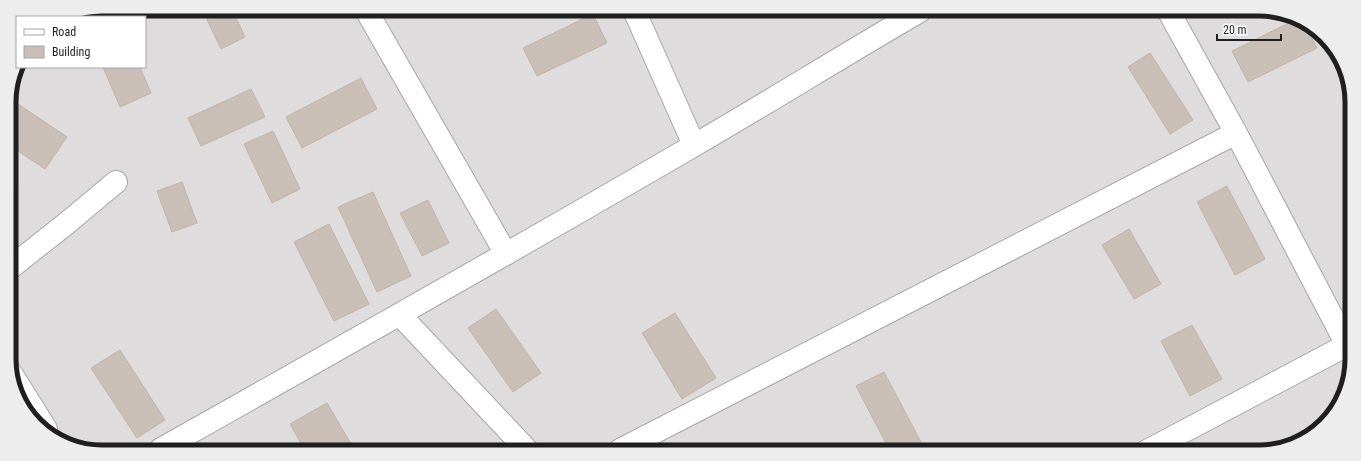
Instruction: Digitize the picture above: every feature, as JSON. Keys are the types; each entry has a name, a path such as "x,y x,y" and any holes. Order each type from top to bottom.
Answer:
{"street":[{"path":"369,16 506,254"},
{"path":"637,16 694,145"},
{"path":"167,445 506,254 694,145 911,16"},
{"path":"1171,16 1236,133 1345,341"},
{"path":"630,445 1236,133"},
{"path":"16,263 67,224 116,182"},
{"path":"400,315 522,445"},
{"path":"1159,445 1345,349"},
{"path":"23,393 39,418"}],"shaded area":[{"path":"146,16 1259,16 1281,19 1302,27 1320,41 1334,59 1340,74 1345,96 1345,359 1342,381 1331,407 1320,420 1302,434 1287,440 1265,445 102,445 80,442 59,434 37,416 25,397 18,376 16,365 16,96 23,68 146,68"}],"building":[{"path":"205,16 235,16 245,37 221,49"},
{"path":"589,16 594,16 607,43 537,76 523,48"},
{"path":"1290,22 1302,27 1309,33 1317,48 1248,82 1232,51"},
{"path":"1150,53 1193,120 1170,134 1128,67"},
{"path":"103,68 140,68 151,93 120,107"},
{"path":"361,78 377,109 302,148 286,117"},
{"path":"251,89 265,117 201,146 188,118"},
{"path":"16,103 67,137 45,169 16,150"},
{"path":"273,131 300,189 272,203 244,144"},
{"path":"182,182 197,223 172,232 157,191"},
{"path":"1227,186 1265,259 1235,275 1197,202"},
{"path":"373,192 411,276 377,292 338,207"},
{"path":"428,200 449,243 422,256 400,213"},
{"path":"329,224 369,304 334,321 294,242"},
{"path":"1129,229 1161,284 1134,299 1102,245"},
{"path":"496,309 541,373 513,392 468,328"},
{"path":"675,313 716,378 682,399 642,333"},
{"path":"1192,325 1222,379 1190,396 1161,341"},
{"path":"120,350 165,420 137,438 91,368"},
{"path":"884,372 921,442 915,445 887,445 856,386"},
{"path":"327,403 352,445 302,445 290,424"}]}
